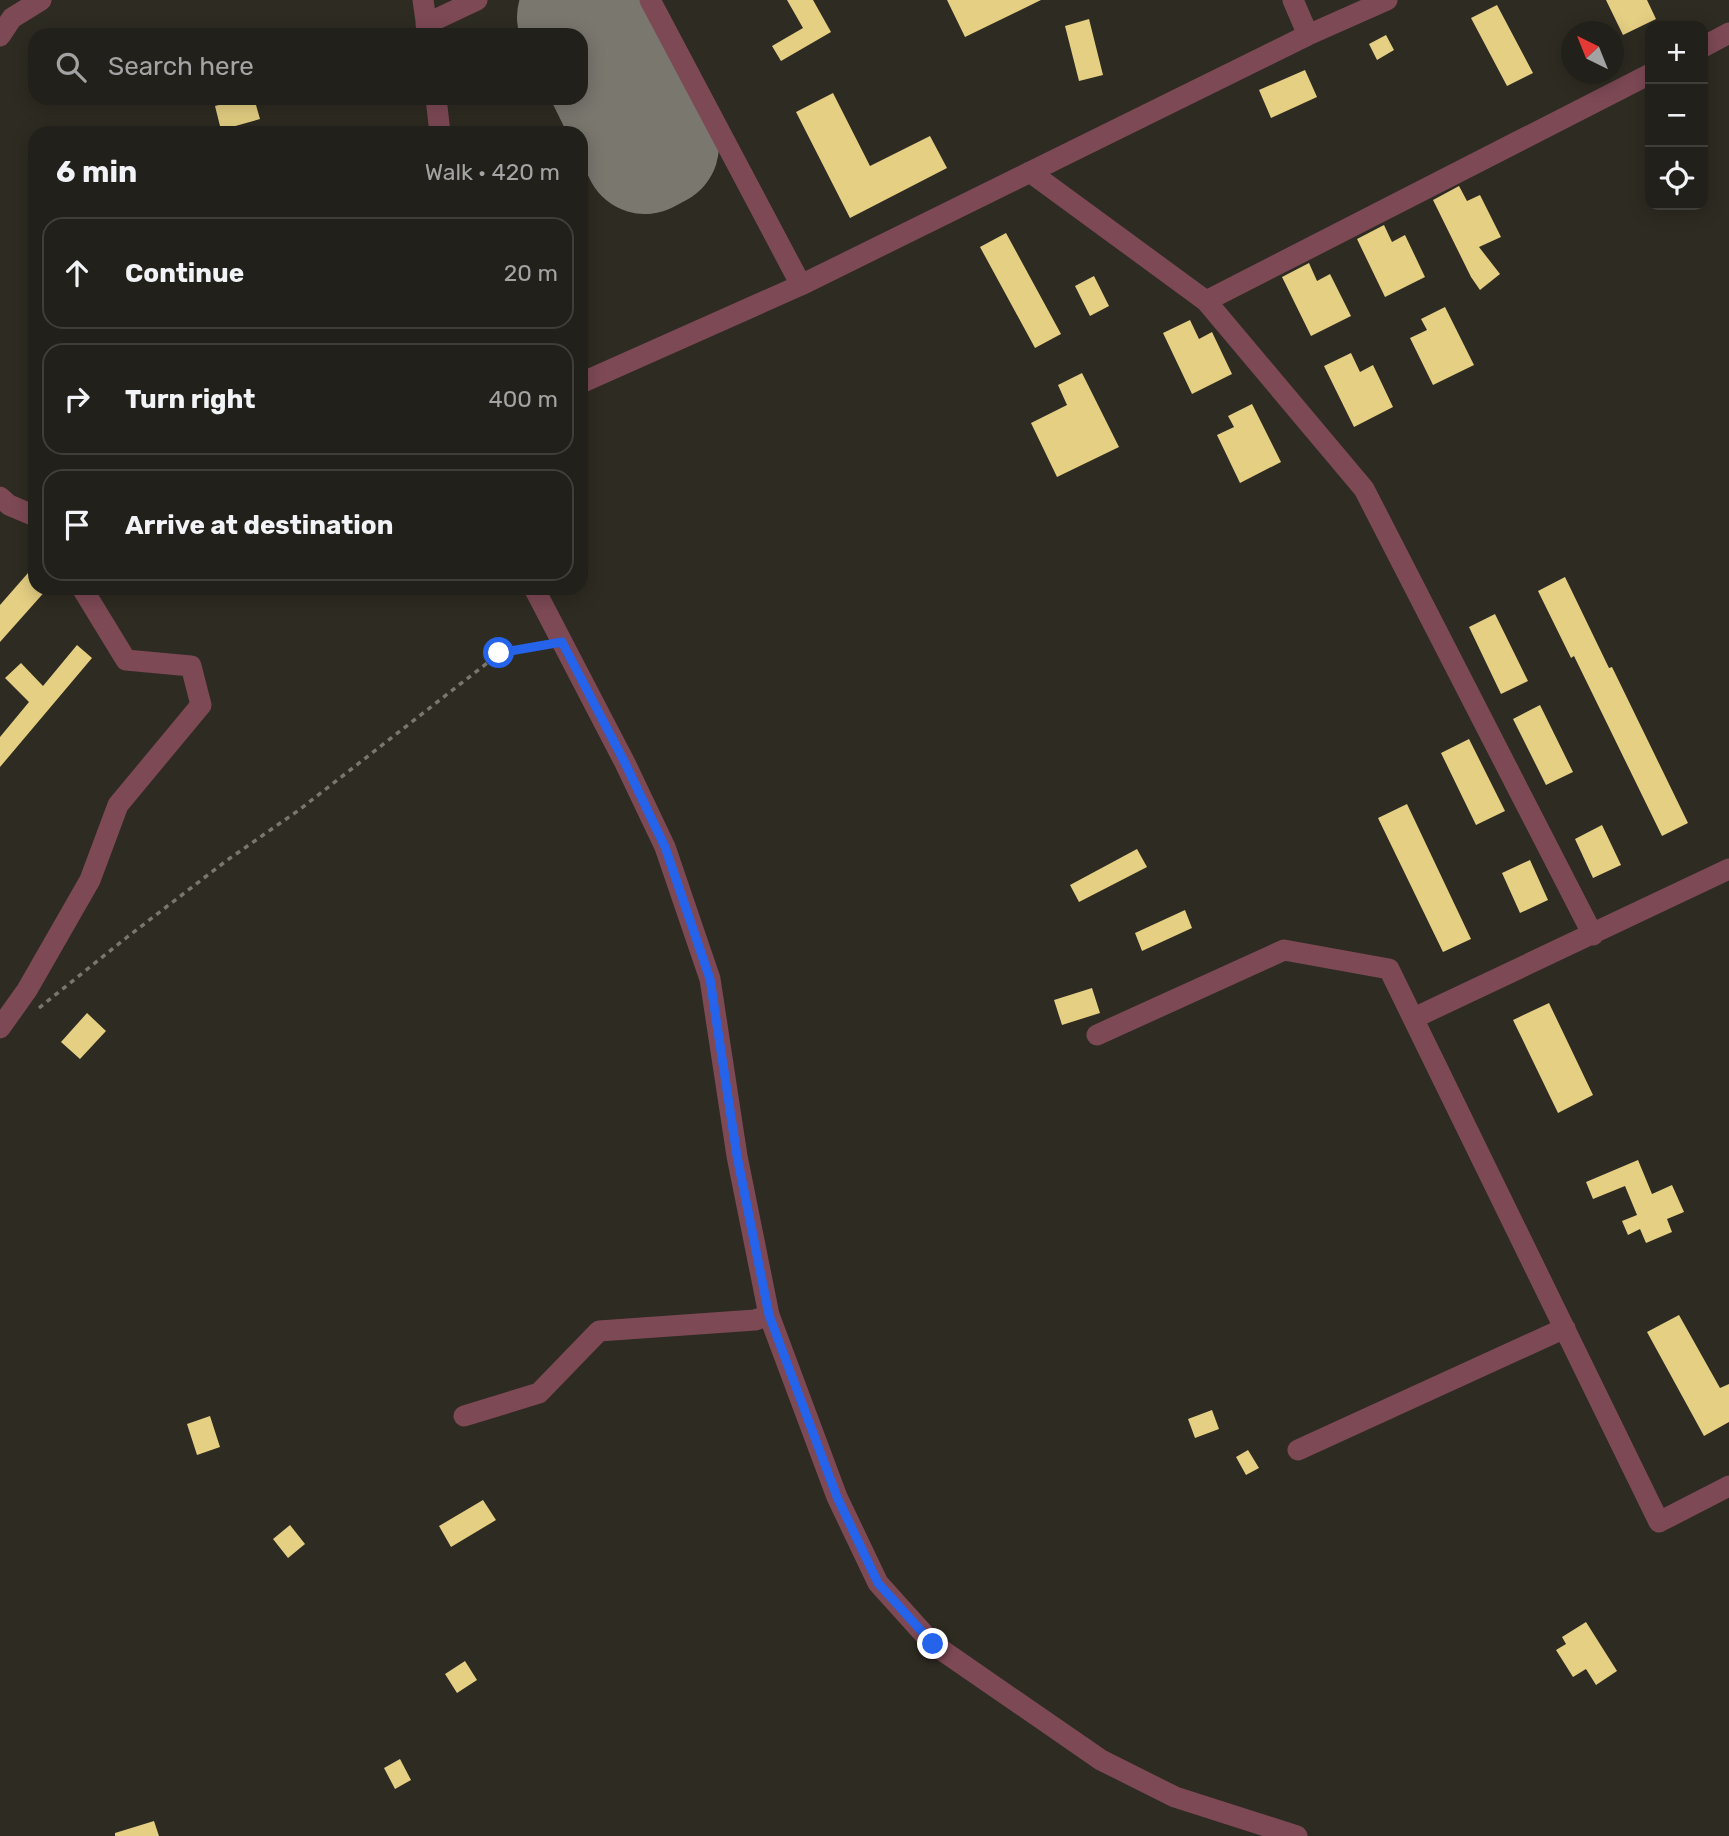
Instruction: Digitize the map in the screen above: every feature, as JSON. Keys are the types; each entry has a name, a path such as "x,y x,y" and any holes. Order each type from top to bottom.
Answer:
{"street":[{"path":"0,36 12,18 41,0"},
{"path":"423,0 427,28"},
{"path":"430,28 477,0"},
{"path":"650,0 801,285"},
{"path":"1293,0 1308,35"},
{"path":"588,380 801,285 1308,35 1388,0"},
{"path":"1708,44 1729,33"},
{"path":"1206,301 1645,77"},
{"path":"437,105 439,126"},
{"path":"1030,172 1206,301 1364,489 1593,935"},
{"path":"0,497 9,505 28,513"},
{"path":"0,1028 27,990 90,880 118,805 201,705 191,666 126,660 86,595"},
{"path":"538,595 625,763 665,847 710,979 737,1156 769,1315 837,1497 878,1583 933,1644 1101,1760 1175,1797 1297,1836"},
{"path":"1414,1018 1729,869"},
{"path":"1097,1035 1284,950 1389,969 1659,1522 1729,1486"},
{"path":"464,1416 539,1393 599,1331 755,1320 769,1315"},
{"path":"1298,1450 1565,1328"}],"path":[{"path":"32,1014 126,938 226,861 299,810 499,653 562,642"}],"building":[{"path":"787,0 813,0 831,32 781,61 772,46 803,28"},
{"path":"947,0 1041,0 965,37"},
{"path":"1606,0 1647,0 1656,19 1645,21 1645,24 1624,35 1624,21 1616,21"},
{"path":"1497,5 1533,73 1507,86 1471,18"},
{"path":"1089,19 1103,75 1079,81 1065,26"},
{"path":"1386,35 1394,50 1377,60 1369,44"},
{"path":"1305,70 1317,97 1271,118 1259,90"},
{"path":"833,93 870,166 930,136 947,168 850,218 796,112"},
{"path":"256,105 260,119 235,126 220,126 215,106"},
{"path":"1459,186 1467,201 1480,195 1501,237 1479,247 1500,274 1480,290 1433,200"},
{"path":"1384,225 1392,242 1405,235 1425,277 1385,297 1357,239"},
{"path":"1006,233 1061,334 1035,348 980,247"},
{"path":"1309,263 1317,281 1330,274 1351,316 1311,336 1282,277"},
{"path":"1094,276 1109,306 1090,316 1075,286"},
{"path":"1445,307 1474,365 1433,385 1410,338 1427,330 1421,319"},
{"path":"1190,320 1199,339 1212,332 1232,374 1192,394 1163,333"},
{"path":"1351,353 1360,372 1373,365 1393,407 1354,427 1324,366"},
{"path":"1082,373 1119,447 1057,477 1031,423 1067,405 1058,385"},
{"path":"1252,404 1281,462 1240,483 1217,435 1234,427 1228,416"},
{"path":"28,573 28,595 42,595 0,642 0,605"},
{"path":"1565,577 1688,823 1662,836 1574,656 1571,658 1538,591"},
{"path":"1495,614 1528,681 1501,694 1469,627"},
{"path":"77,645 92,658 0,767 0,737 29,702 5,678 21,663 43,686"},
{"path":"1540,705 1573,772 1546,785 1513,719"},
{"path":"1469,739 1505,811 1476,825 1441,753"},
{"path":"1407,804 1471,939 1443,952 1378,818"},
{"path":"1602,825 1621,865 1593,878 1575,839"},
{"path":"1137,849 1147,867 1079,902 1070,885"},
{"path":"1530,860 1548,900 1520,913 1502,873"},
{"path":"1185,910 1192,928 1142,951 1135,933"},
{"path":"1092,988 1100,1013 1062,1025 1054,1000"},
{"path":"1549,1003 1593,1095 1558,1113 1513,1020"},
{"path":"87,1013 106,1031 80,1059 61,1042"},
{"path":"1638,1160 1652,1194 1672,1185 1684,1212 1667,1219 1672,1232 1646,1243 1640,1229 1628,1235 1622,1221 1637,1215 1625,1186 1593,1199 1586,1182"},
{"path":"1679,1315 1720,1388 1729,1384 1729,1422 1704,1436 1647,1332"},
{"path":"1212,1410 1219,1429 1195,1438 1188,1419"},
{"path":"210,1416 220,1447 197,1455 187,1424"},
{"path":"1248,1450 1259,1468 1246,1475 1236,1457"},
{"path":"483,1500 496,1520 451,1547 439,1526"},
{"path":"290,1525 305,1544 288,1558 273,1539"},
{"path":"1586,1622 1617,1671 1596,1685 1586,1669 1573,1677 1556,1650 1566,1644 1562,1637"},
{"path":"465,1661 477,1680 457,1693 445,1674"},
{"path":"400,1759 411,1780 395,1789 384,1768"},
{"path":"154,1821 159,1836 115,1836 115,1833"}],"runway":[{"path":"588,37 645,153 658,146 591,10"},
{"path":"583,28 578,17 591,10"}],"route":[{"path":"499,653 562,642 665,847 710,979 737,1156 769,1315 837,1497 878,1583 933,1644"}]}
